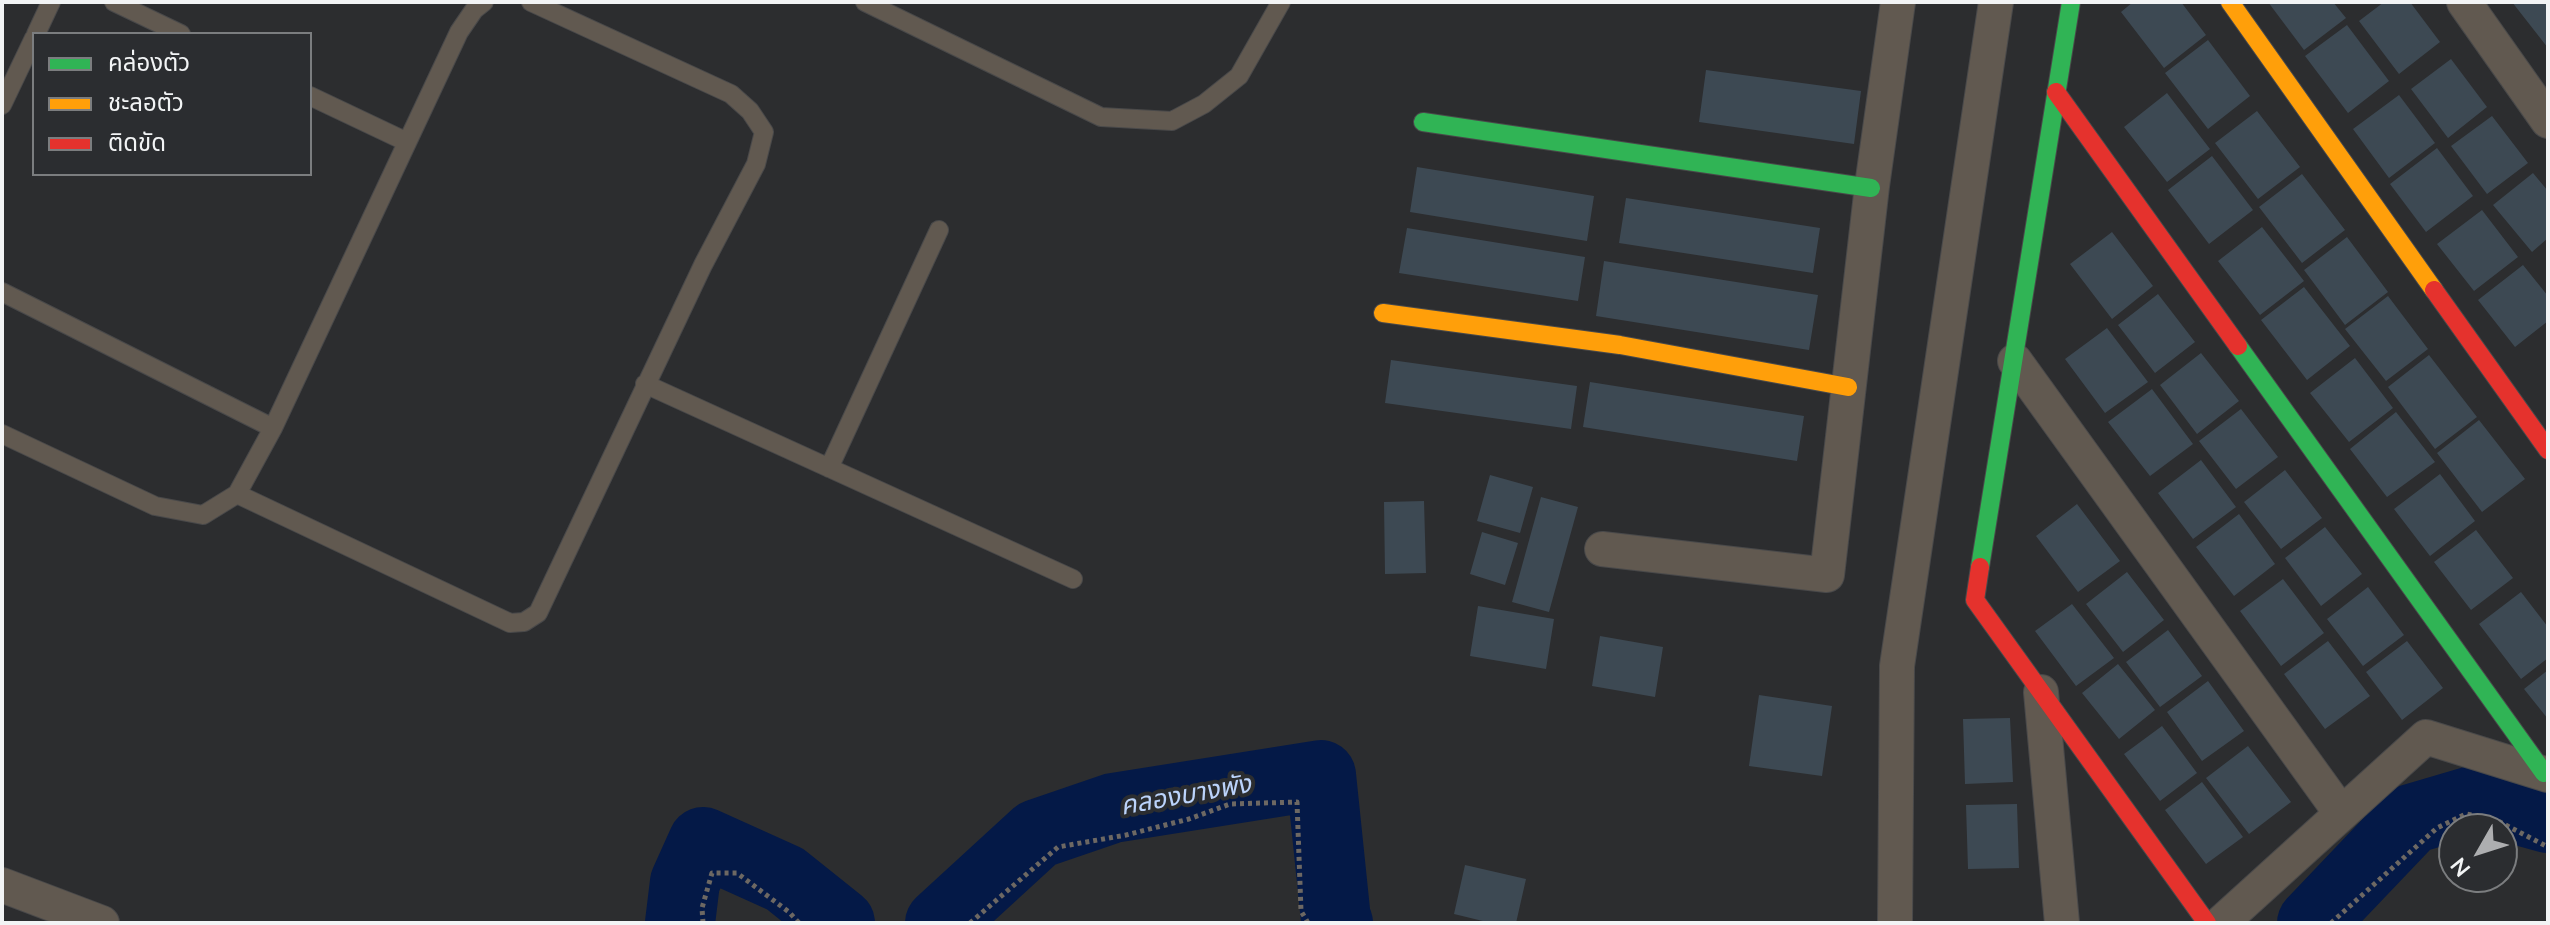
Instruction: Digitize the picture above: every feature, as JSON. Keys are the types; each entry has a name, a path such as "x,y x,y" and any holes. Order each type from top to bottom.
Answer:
{"street":[{"path":"1602,549 1827,575 1871,188 1898,2"},
{"path":"1895,923 1897,666 1996,2"},
{"path":"2071,2 1975,600 2207,923"},
{"path":"2230,2 2548,450"},
{"path":"2464,2 2548,121"},
{"path":"2056,92 2546,774"},
{"path":"1423,122 1871,188"},
{"path":"1383,313 1620,345 1848,387"},
{"path":"2015,361 2341,813"},
{"path":"2041,692 2062,923"},
{"path":"2221,923 2426,737 2546,774"},
{"path":"2,885 102,923"}],"lane":[{"path":"37,32 51,2"},
{"path":"114,2 177,32"},
{"path":"151,20 159,2"},
{"path":"2,434 155,506 203,515 237,494 273,428 459,32 474,10 484,2"},
{"path":"237,494 510,623 524,622 538,613 645,384 756,164 764,132 750,111 731,94 531,2"},
{"path":"865,2 1101,117 1172,121 1204,104 1239,76 1281,2"},
{"path":"2,105 32,42"},
{"path":"312,97 407,142"},
{"path":"829,468 939,230"},
{"path":"2,292 273,428"},
{"path":"645,384 1073,579"}],"path":[{"path":"970,923 1058,847 1126,835 1189,819 1230,804 1297,802 1301,911 1308,923"},
{"path":"2331,923 2437,828 2466,814 2496,820 2548,847"},
{"path":"703,923 702,908 712,873 737,873 799,923"}],"building":[{"path":"2133,2 2181,2 2206,35 2164,68 2121,12"},
{"path":"2268,2 2333,2 2346,18 2304,50"},
{"path":"2384,2 2410,2 2440,42 2399,74 2359,21"},
{"path":"2512,2 2548,2 2548,48"},
{"path":"2347,25 2389,81 2348,113 2305,56"},
{"path":"2208,40 2250,96 2208,129 2165,73"},
{"path":"2451,59 2487,107 2448,138 2411,89"},
{"path":"1706,70 1861,91 1854,144 1699,122"},
{"path":"2167,93 2210,149 2167,182 2124,127"},
{"path":"2399,95 2435,143 2389,178 2353,129"},
{"path":"2257,111 2300,167 2258,199 2215,143"},
{"path":"2492,116 2528,163 2487,194 2451,146"},
{"path":"2437,148 2473,196 2426,232 2390,184"},
{"path":"2212,156 2253,210 2209,244 2168,190"},
{"path":"1417,167 1594,196 1587,241 1410,212"},
{"path":"2533,173 2548,191 2548,238 2532,252 2493,205"},
{"path":"2302,174 2345,230 2302,263 2259,207"},
{"path":"1626,198 1820,228 1813,273 1619,243"},
{"path":"2482,210 2518,257 2474,291 2437,244"},
{"path":"2262,227 2304,281 2260,315 2218,261"},
{"path":"1407,228 1585,257 1578,301 1399,273"},
{"path":"2112,232 2153,286 2112,319 2070,264"},
{"path":"2347,237 2388,292 2345,325 2304,270"},
{"path":"1604,261 1818,295 1809,350 1596,316"},
{"path":"2523,265 2548,296 2548,321 2515,347 2478,300"},
{"path":"2304,287 2350,346 2307,380 2261,320"},
{"path":"2158,294 2195,342 2155,373 2118,325"},
{"path":"2388,296 2428,349 2386,381 2345,329"},
{"path":"2107,328 2148,382 2105,413 2065,359"},
{"path":"2201,353 2239,401 2197,434 2160,385"},
{"path":"2429,355 2477,417 2435,449 2388,387"},
{"path":"2355,358 2393,408 2349,442 2310,393"},
{"path":"1391,360 1577,386 1571,429 1385,403"},
{"path":"1590,382 1804,416 1797,461 1583,427"},
{"path":"2152,389 2193,444 2150,476 2108,422"},
{"path":"2241,409 2278,457 2236,489 2199,441"},
{"path":"2396,412 2435,462 2387,497 2350,449"},
{"path":"2479,420 2525,479 2482,512 2437,453"},
{"path":"2201,460 2236,507 2193,539 2158,493"},
{"path":"2285,470 2322,518 2281,549 2244,502"},
{"path":"2440,474 2475,521 2430,556 2394,509"},
{"path":"1490,475 1533,487 1520,533 1477,521"},
{"path":"1541,497 1578,507 1549,612 1512,602"},
{"path":"1424,501 1426,573 1385,574 1384,502"},
{"path":"2077,504 2120,561 2078,592 2036,536"},
{"path":"2239,514 2275,564 2234,596 2196,547"},
{"path":"2325,527 2362,574 2321,606 2285,558"},
{"path":"2476,530 2513,578 2471,610 2434,562"},
{"path":"1482,532 1518,543 1505,585 1470,574"},
{"path":"2127,572 2164,620 2123,652 2086,604"},
{"path":"2283,579 2324,633 2281,666 2240,611"},
{"path":"2368,587 2404,635 2363,666 2327,619"},
{"path":"2521,592 2548,627 2548,658 2521,679 2479,624"},
{"path":"2072,604 2114,658 2076,686 2035,631"},
{"path":"1478,606 1554,619 1546,669 1470,656"},
{"path":"2168,630 2202,676 2160,707 2126,662"},
{"path":"1600,636 1663,647 1655,697 1592,686"},
{"path":"2328,641 2370,696 2325,729 2284,674"},
{"path":"2407,641 2443,688 2402,720 2366,672"},
{"path":"2118,664 2155,710 2119,739 2082,693"},
{"path":"2548,670 2548,719 2524,689"},
{"path":"2208,681 2244,731 2202,761 2167,712"},
{"path":"1759,695 1832,706 1822,776 1749,766"},
{"path":"2010,718 2013,782 1965,784 1963,719"},
{"path":"2162,726 2197,773 2160,801 2124,754"},
{"path":"2248,746 2291,802 2249,834 2206,778"},
{"path":"2202,782 2243,837 2206,864 2165,810"},
{"path":"2017,804 2019,868 1968,869 1966,805"},
{"path":"1465,865 1526,879 1516,923 1491,923 1454,914"}],"waterway":[{"name":"คลองบางพัง","path":"940,923 1037,834 1113,808 1321,775 1338,923"},
{"name":"คลองบางพัง","path":"2312,923 2411,819 2479,799 2548,818"},
{"name":"คลองบางพัง","path":"680,923 685,882 703,842 785,879 840,923"}],"traffic: fast":[{"path":"1980,567 2071,2"},
{"path":"1423,122 1871,188"},
{"path":"2238,346 2544,773"}],"traffic: slow":[{"path":"2230,2 2434,290"},
{"path":"1383,313 1620,345 1848,387"}],"traffic: jam":[{"path":"2056,92 2238,346"},
{"path":"2434,290 2548,450"},
{"path":"1980,567 1975,600 2207,923"}]}
